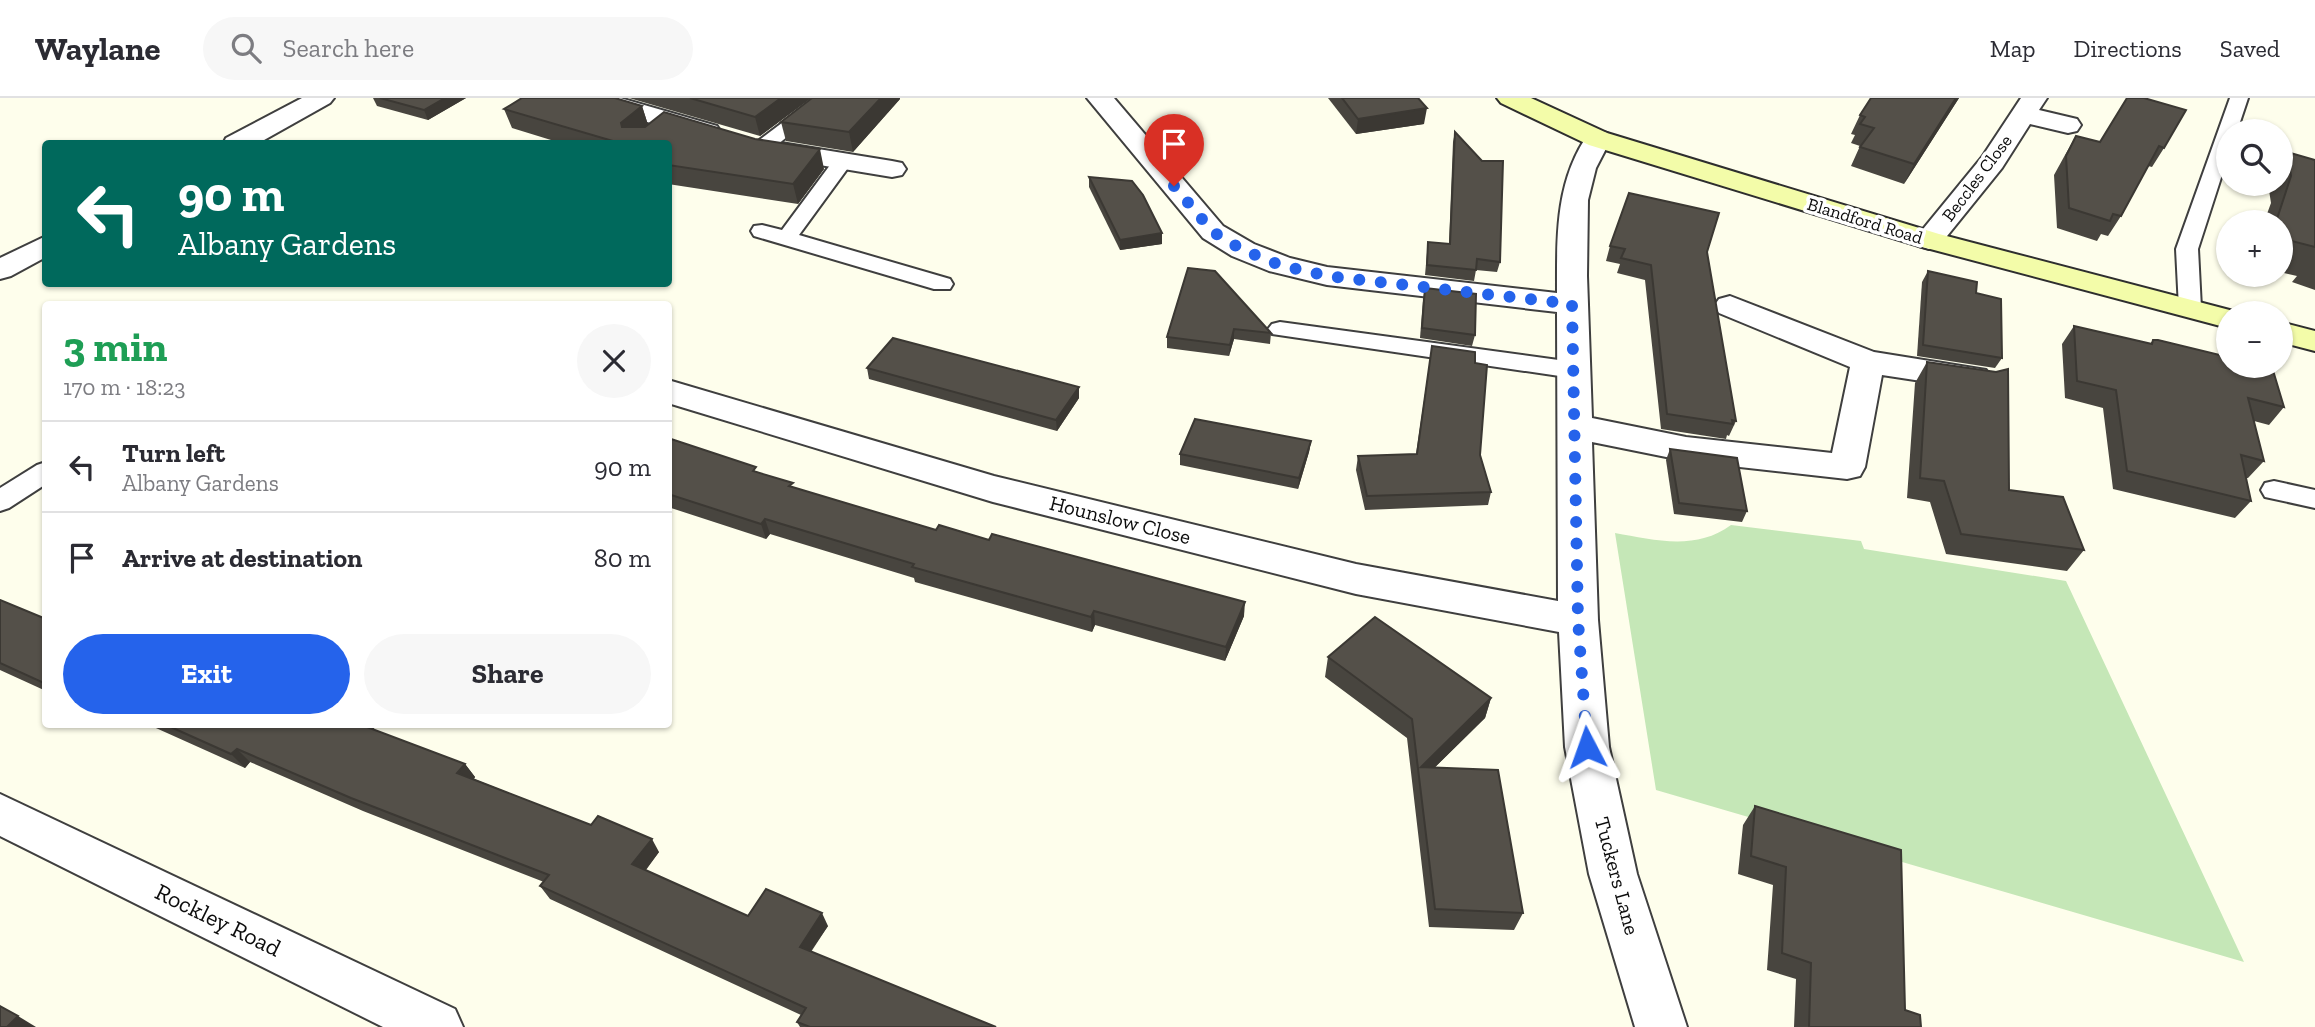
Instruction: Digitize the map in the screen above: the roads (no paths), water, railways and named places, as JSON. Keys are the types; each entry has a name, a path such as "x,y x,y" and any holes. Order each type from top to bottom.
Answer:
{"main road":[{"name":"Blandford Road","path":"1510,98 1598,139 1929,240 2216,315"},
{"path":"2293,335 2315,341"}],"street":[{"path":"243,140 321,98"},
{"path":"592,98 659,129 892,169"},
{"path":"1100,98 1213,232 1243,250 1280,265 1327,276 1572,304"},
{"name":"Beccles Close","path":"1929,240 1992,162 2029,106 2068,125"},
{"name":"Tuckers Lane","path":"1598,139 1583,168 1574,200 1572,304 1578,620 1587,747 1613,874 1661,1027"},
{"path":"0,270 42,248"},
{"path":"1730,306 1868,362 1983,379"},
{"path":"1574,426 1686,449 1847,467 1868,362"},
{"name":"Hounslow Close","path":"672,392 993,489 1356,579 1578,620"},
{"name":"Rockley Road","path":"0,814 437,1027"}],"lane":[{"path":"761,148 827,98"},
{"path":"2190,308 2187,249 2239,98"},
{"path":"788,236 843,161"},
{"path":"762,231 788,236 942,284"},
{"path":"1280,329 1573,370"},
{"path":"0,501 42,474"},
{"path":"2274,490 2315,499"}]}
